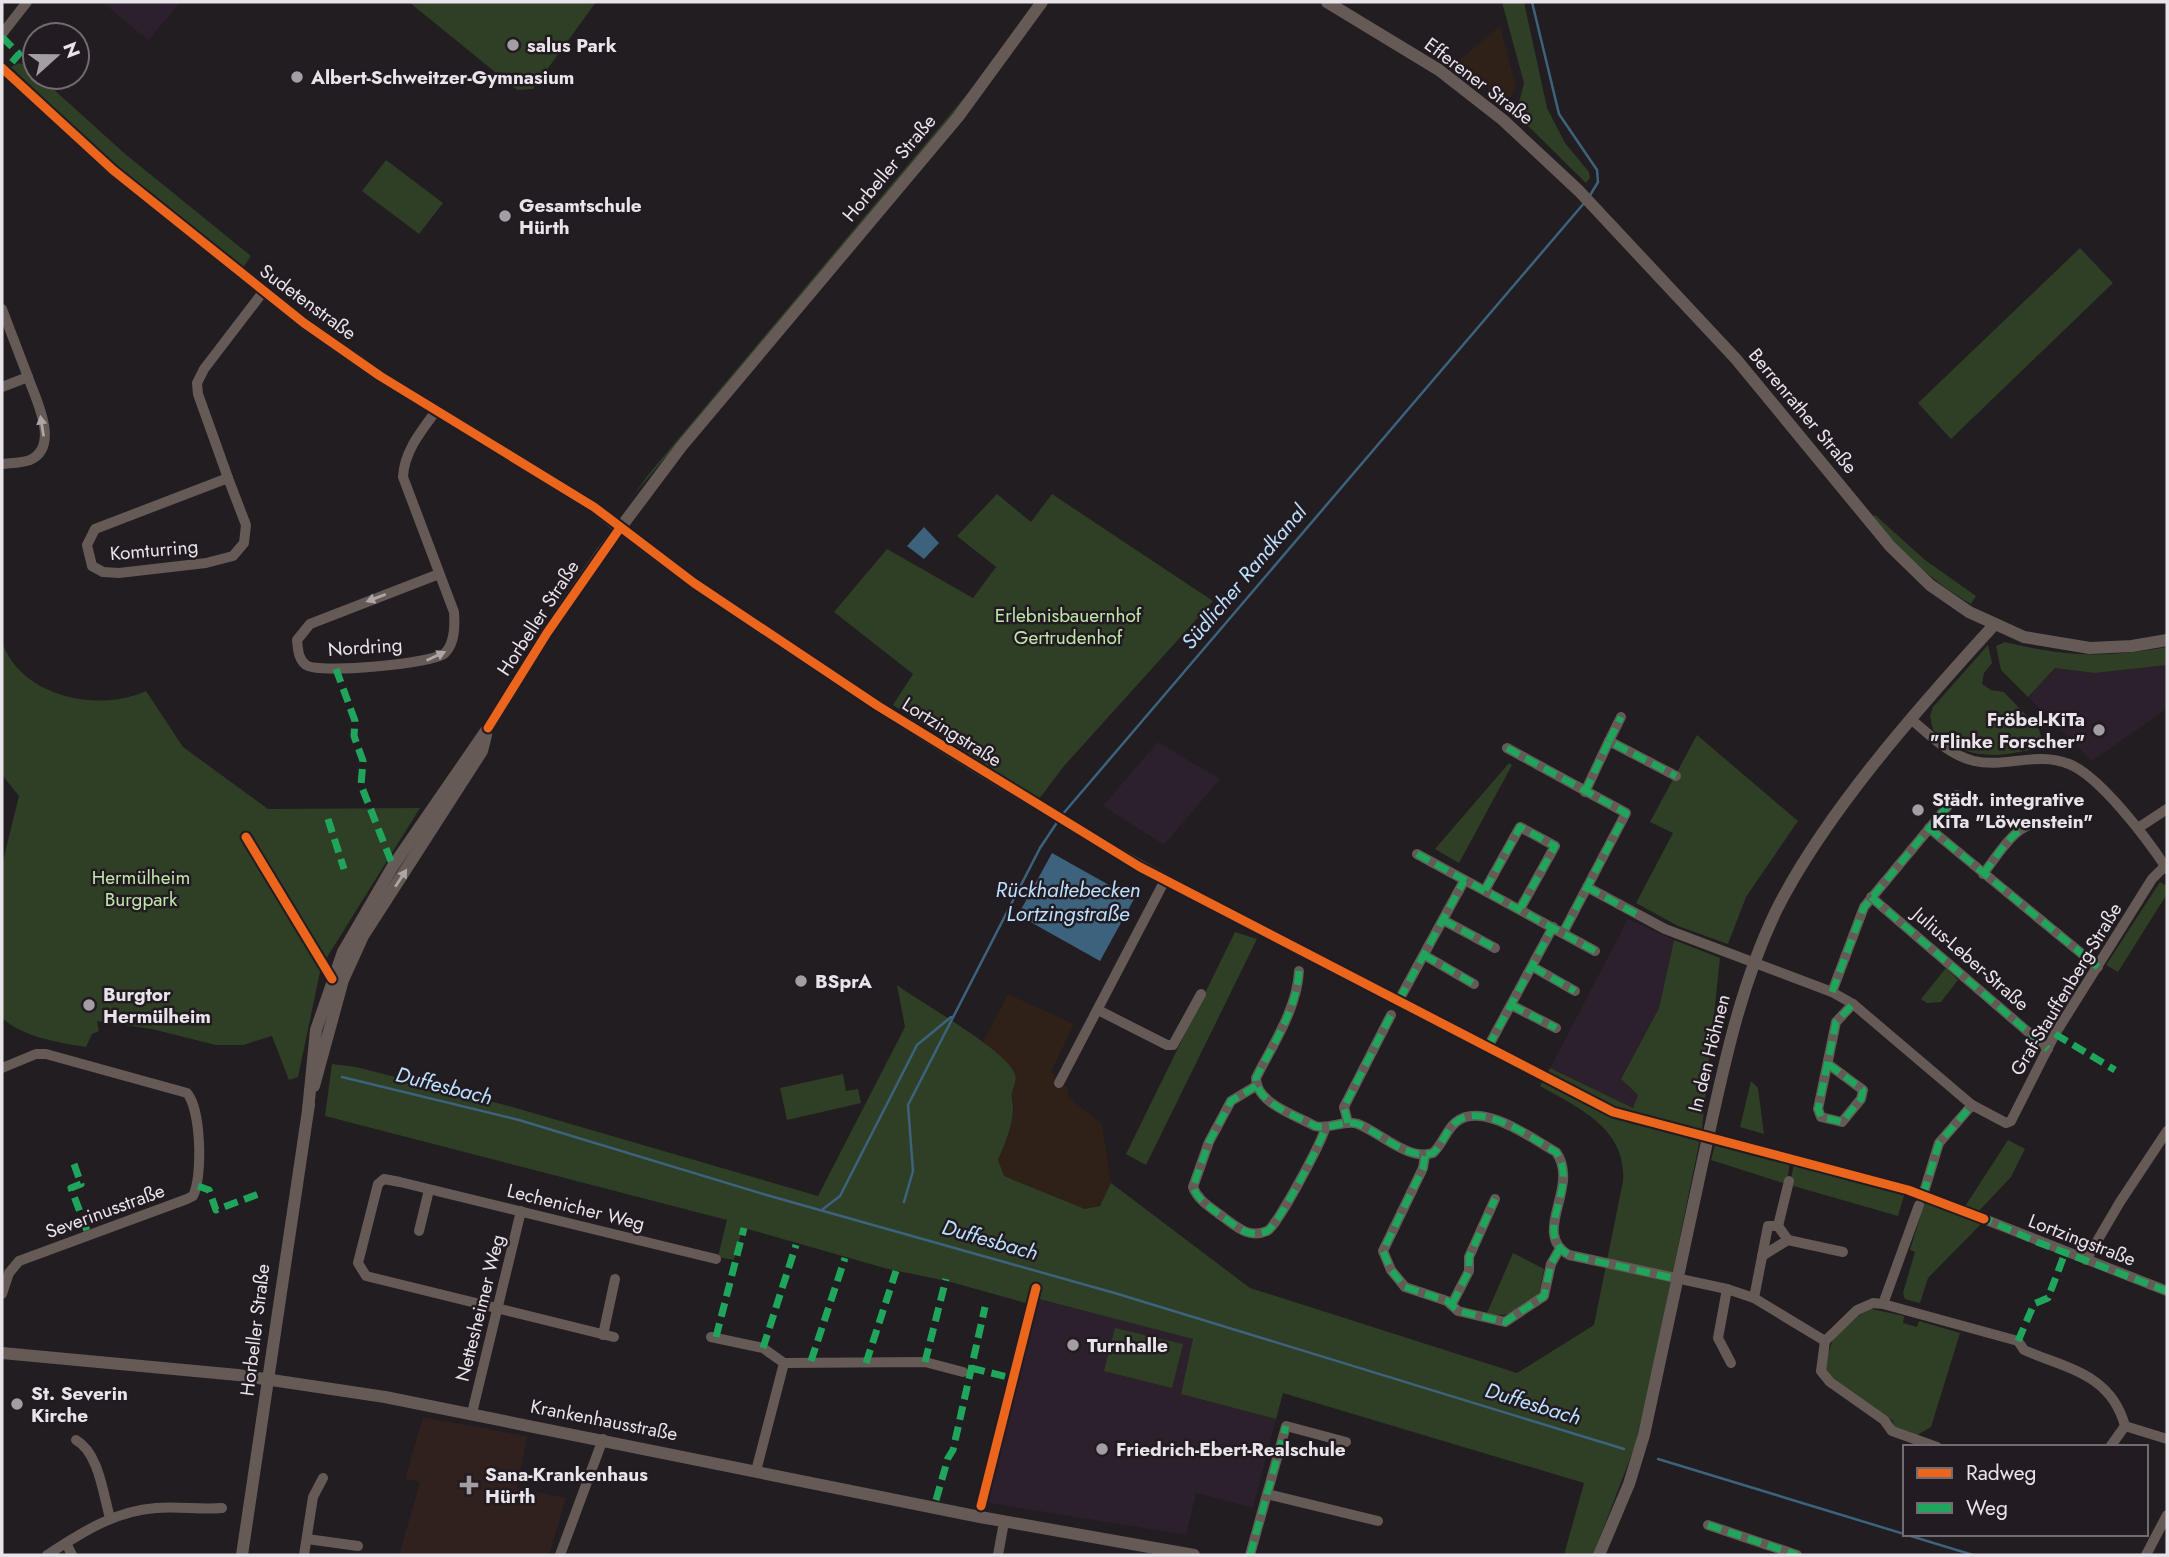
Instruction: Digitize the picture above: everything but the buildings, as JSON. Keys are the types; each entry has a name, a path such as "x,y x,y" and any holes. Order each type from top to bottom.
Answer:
{"street":[{"path":"2,34 27,2"},
{"name":"Horbeller Straße","path":"242,1555 307,1110 316,1030 343,953 394,866 488,728 547,633 620,528 681,447 958,117 1042,2"},
{"name":"Efferener Straße","path":"1327,2 1439,69 1503,120 1594,208"},
{"name":"Sudetenstraße","path":"2,68 113,170 263,292 380,376 594,507 620,528"},
{"name":"Berrenrather Straße","path":"1594,208 1735,359 1911,568 1949,599 1994,625"},
{"name":"Komturring","path":"228,478 95,529 87,545 92,566 103,572 119,573 206,563 233,556 244,543 246,525 198,394 197,383 204,369 263,292"},
{"path":"2,309 44,426 42,448 28,460 2,464"},
{"path":"2,387 28,377"},
{"name":"Nordring","path":"436,411 410,451 404,463 403,477 454,612 455,626 451,643 438,658 336,668 304,664 298,653 297,640 310,624 439,574"},
{"name":"Lortzingstraße","path":"620,528 801,656 957,757 1165,880 1282,941"},
{"path":"1994,625 2024,637 2090,648 2132,646 2167,640"},
{"name":"In den Höhnen","path":"1599,1555 1637,1461 1726,1054 1754,962 1777,910 1840,811 1912,720 1994,625"},
{"path":"1585,792 1621,717"},
{"path":"1912,720 1947,749 1976,761 2036,758 2072,765 2101,789 2138,828 2166,867"},
{"path":"1609,741 1676,776"},
{"path":"1507,748 1626,813 1563,933"},
{"path":"1832,992 1864,907 1957,795"},
{"path":"2138,828 2167,809"},
{"path":"1983,874 2023,827 2040,822 2049,825"},
{"path":"1485,890 1520,827 1555,846 1520,909"},
{"path":"1928,828 2098,967"},
{"path":"1417,854 1595,951"},
{"name":"Graf-Stauffenberg-Straße","path":"1587,887 1665,929 1832,992 1853,1004 1972,1105 1997,1120 2011,1121 2048,1049 2098,967 2152,879 2166,867"},
{"path":"1059,1083 1165,880"},
{"path":"1399,1000 1464,881"},
{"name":"Julius-Leber-Straße","path":"1871,897 2048,1049"},
{"path":"1443,920 1495,948"},
{"path":"1488,1047 1553,927"},
{"path":"1424,955 1474,984"},
{"path":"1533,967 1575,991"},
{"path":"1299,971 1298,988 1290,1010 1255,1077 1256,1086 1262,1096 1325,1129 1355,1123 1419,1156 1425,1156 1439,1148 1452,1124 1474,1114 1483,1114 1556,1152 1565,1169 1553,1231 1553,1241 1559,1250 1569,1255 1727,1289 1754,1298 1825,1341"},
{"path":"1098,1010 1167,1045 1173,1045 1201,993"},
{"path":"1828,1064 1863,1090 1861,1099 1842,1122 1821,1117 1818,1109 1836,1023 1853,1004"},
{"path":"1511,1005 1556,1028"},
{"path":"1348,1123 1344,1107 1391,1015"},
{"name":"Severinusstraße","path":"2,1069 36,1054 46,1054 187,1093 196,1112 199,1180 193,1196 187,1199 19,1261 9,1273 3,1288"},
{"path":"1256,1086 1231,1101 1209,1142 1193,1187 1199,1198 1244,1232 1260,1233 1275,1226 1313,1158 1325,1129"},
{"path":"1883,1304 1939,1143 1972,1105"},
{"path":"2087,1261 2120,1202 2167,1131"},
{"path":"1425,1156 1423,1168 1383,1251 1391,1270 1405,1287 1452,1304 1458,1311 1499,1322 1512,1320 1544,1296 1551,1264 1559,1250"},
{"name":"Lechenicher Weg","path":"497,1310 366,1276 358,1263 378,1184 384,1179 716,1259"},
{"path":"1787,1240 1778,1226 1789,1181"},
{"path":"419,1231 429,1191"},
{"path":"1452,1304 1469,1271 1469,1256 1495,1199"},
{"name":"Nettesheimer Weg","path":"472,1413 521,1211"},
{"name":"Lortzingstraße","path":"1984,1219 2167,1291"},
{"path":"1754,1298 1768,1226 1778,1226"},
{"path":"1762,1256 1787,1240 1843,1252"},
{"path":"603,1335 615,1279"},
{"path":"1727,1289 1717,1338 1731,1363"},
{"path":"1931,1445 1892,1431 1884,1420 1830,1382 1820,1366 1825,1341 1857,1310 1873,1303 1883,1304 2018,1341 2024,1350 2093,1378 2107,1389 2120,1407 2125,1426"},
{"path":"497,1310 614,1337"},
{"path":"711,1337 763,1348 784,1363 925,1362 963,1372"},
{"name":"Krankenhausstraße","path":"2,1353 268,1379 472,1413 1004,1521 1194,1555"},
{"path":"756,1471 784,1363"},
{"path":"1250,1555 1286,1426 1346,1442"},
{"path":"2125,1426 2167,1439"},
{"path":"2111,1445 2125,1426"},
{"path":"76,1440 83,1444 93,1462 110,1518"},
{"path":"560,1555 603,1440"},
{"path":"304,1555 313,1497 323,1478"},
{"path":"1267,1494 1378,1521"},
{"path":"47,1555 110,1518 155,1508 222,1508"},
{"path":"2146,1555 2167,1515"},
{"path":"998,1555 1004,1521"},
{"path":"1708,1525 1797,1555"},
{"path":"307,1539 358,1546"},
{"path":"66,1543 72,1555"}],"shaded area":[{"path":"102,2 181,2 148,40"},
{"path":"1500,26 1516,87 1507,105 1456,63"},
{"name":"Fröbel-KiTa \"Flinke Forscher\"","path":"2167,665 2167,709 2092,761 2028,697 2055,668 2095,673"},
{"path":"1158,742 1220,779 1164,845 1103,806"},
{"path":"1628,919 1674,940 1659,1008 1621,1078 1638,1095 1633,1108 1550,1068"},
{"path":"1008,994 1074,1024 1051,1072 1068,1088 1068,1097 1102,1124 1111,1183 1104,1202 1093,1210 1004,1176 998,1160 1011,1130 1014,1106 1011,1096 1016,1081 1013,1070 983,1042"},
{"name":"Friedrich-Ebert-Realschule","path":"1034,1298 1194,1339 1181,1394 1276,1419 1253,1508 1196,1493 1186,1535 984,1502"},
{"name":"Sana-Krankenhaus Hürth","path":"423,1417 527,1436 517,1488 566,1498 549,1555 399,1555 420,1482 405,1479"}],"green space":[{"name":"salus Park","path":"409,2 596,2 533,89 517,90"},
{"path":"1502,2 1524,2 1547,108 1565,143 1589,172 1590,178 1586,183 1516,114 1524,83"},
{"path":"21,64 21,76 11,67"},
{"path":"973,87 974,89 633,496 648,475"},
{"path":"36,91 55,91 124,153 251,256 242,269 110,161"},
{"path":"386,160 443,203 419,234 362,191"},
{"path":"2080,248 2113,283 1951,439 1918,403"},
{"name":"Erlebnisbauernhof Gertrudenhof","path":"997,494 1031,522 1052,494 1213,601 1064,766 1039,799 893,705 913,674 834,612 887,549 973,598 996,567 957,536"},
{"path":"1875,515 1925,560 1976,596 1971,604 1943,586 1906,554 1873,517"},
{"name":"Hermülheim Burgpark","path":"2,642 12,661 26,676 63,695 84,700 106,700 146,691 183,747 268,809 420,808 321,967 298,1077 289,1080 272,1036 243,1045 216,1045 152,1029 97,1021 99,1031 92,1034 86,1047 31,1035 2,1018 2,865 19,796 2,775"},
{"path":"2005,642 2048,651 2086,654 2124,653 2167,647 2167,665 2095,673 2055,668 2028,697 2001,670 1996,646"},
{"path":"1988,645 1992,663 1984,673 1982,684 1991,690 2004,692 2039,729 2042,741 2036,748 1995,755 1973,753 1952,745 1933,730 1930,716 1933,707"},
{"path":"1697,735 1798,821 1746,897 1728,944 1678,926 1636,903 1673,833 1650,822"},
{"path":"1509,763 1512,765 1459,863 1435,849"},
{"path":"2160,882 2167,886 2167,894 2118,972 2106,965"},
{"path":"1235,932 1257,939 1146,1165 1126,1154"},
{"path":"1674,940 1720,958 1702,1129 1635,1446 1593,1555 1564,1555 1584,1483 1283,1393 1276,1419 1181,1394 1193,1339 1035,1298 1033,1305 947,1281 888,1269 748,1229 742,1230 734,1260 718,1257 727,1220 325,1116 332,1064 356,1067 505,1105 818,1196 905,1027 897,985 978,1038 1014,1072 1016,1080 1012,1095 1012,1122 998,1160 1004,1176 1085,1209 1100,1206 1111,1183 1250,1288 1517,1373 1594,1325 1623,1181 1622,1163 1609,1134 1584,1112 1540,1086 1550,1068 1633,1108 1638,1095 1621,1079 1659,1008"},
{"path":"1946,968 1958,980 1941,1002 1927,1003 1921,999"},
{"path":"843,1074 846,1091 858,1089 861,1103 787,1120 780,1088"},
{"path":"1751,1081 1758,1088 1764,1134 1740,1127"},
{"path":"2008,1140 2025,1149 2011,1177 1978,1212 1964,1208"},
{"path":"1716,1141 1788,1159 1790,1163 1787,1181 1783,1183 1711,1160"},
{"path":"1800,1162 1905,1192 1898,1216 1790,1185 1794,1163"},
{"path":"1931,1200 1976,1217 1975,1220 1982,1223 1928,1278 1920,1303 1905,1299 1903,1293 1915,1252 1910,1250 1925,1201"},
{"path":"1513,1253 1544,1269 1539,1295 1509,1314 1487,1313"},
{"path":"1867,1308 1904,1316 1903,1323 1917,1327 1919,1321 1960,1333 1931,1427 1914,1437 1894,1427 1893,1421 1832,1378 1824,1366 1833,1339"},
{"path":"1115,1328 1183,1344 1172,1388 1104,1371"}],"water":[{"path":"924,527 939,543 924,559 907,546"},
{"name":"Rückhaltebecken Lortzingstraße","path":"1052,853 1134,899 1100,961 1018,915"}],"waterway":[{"name":"Südlicher Randkanal","path":"1532,2 1559,114 1597,170 1598,182 1589,197"},
{"name":"Südlicher Randkanal","path":"1062,815 1585,202"},
{"name":"Südlicher Randkanal","path":"904,1202 913,1171 908,1105 1040,848 1058,821"},
{"path":"823,1209 840,1196 917,1045 951,1017"},
{"name":"Duffesbach","path":"342,1077 519,1120 770,1196 1118,1294 1624,1449"},
{"name":"Duffesbach","path":"1658,1459 1903,1534"},
{"name":"Duffesbach","path":"1911,1536 1973,1555"}],"marked path":[{"path":"2,37 19,54 2,74"},
{"path":"336,669 355,721 354,736 363,761 361,785 393,866"},
{"path":"1609,741 1621,717"},
{"path":"1585,792 1609,741 1676,776"},
{"path":"1507,748 1626,813 1563,933"},
{"path":"1832,992 1864,907 1957,795"},
{"path":"328,819 344,869"},
{"path":"1983,874 2019,831 2028,825 2049,825"},
{"path":"1485,890 1520,827 1555,846 1520,909"},
{"path":"1929,828 2098,967"},
{"path":"1417,854 1595,951"},
{"path":"1399,1000 1464,881"},
{"path":"1587,887 1636,914"},
{"path":"1871,897 2048,1049"},
{"path":"1443,920 1495,948"},
{"path":"1488,1047 1553,927"},
{"path":"1424,955 1474,984"},
{"path":"1533,967 1575,991"},
{"path":"1299,971 1289,1013 1256,1078 1258,1087 1269,1101 1315,1126 1358,1124 1404,1150 1424,1154 1433,1153 1453,1125 1467,1117 1479,1116 1506,1124 1556,1152 1562,1166 1563,1180 1554,1222 1554,1235 1558,1246 1569,1255 1677,1279"},
{"path":"1828,1064 1863,1090 1861,1099 1842,1122 1821,1117 1818,1109 1836,1022 1853,1004"},
{"path":"1511,1005 1556,1028"},
{"path":"1348,1123 1344,1107 1391,1015"},
{"path":"2055,1034 2115,1070"},
{"path":"1256,1086 1231,1101 1209,1142 1193,1187 1206,1204 1238,1228 1254,1234 1267,1231 1272,1226 1298,1184 1325,1129"},
{"path":"1923,1195 1939,1143 1972,1105"},
{"path":"1425,1156 1423,1168 1383,1251 1391,1270 1405,1287 1447,1301 1458,1311 1505,1322 1544,1296 1551,1264 1559,1250"},
{"path":"74,1164 81,1184 71,1188 89,1236"},
{"path":"198,1186 209,1190 216,1210 261,1193"},
{"path":"1452,1304 1469,1271 1469,1257 1495,1199"},
{"path":"1979,1216 2037,1242 2167,1291"},
{"path":"716,1337 744,1228"},
{"path":"763,1348 796,1245"},
{"path":"2018,1341 2034,1304 2048,1298 2065,1253"},
{"path":"811,1361 845,1258"},
{"path":"866,1363 896,1271"},
{"path":"925,1362 946,1279"},
{"path":"936,1500 948,1458 953,1450 985,1307"},
{"path":"971,1368 1012,1378"},
{"path":"1250,1555 1286,1426"},
{"path":"1708,1525 1797,1555"}],"cycle path":[{"path":"2,68 113,170 304,323 380,376 594,507 694,583 878,706 1140,867 1613,1112 1908,1190 1984,1219"},
{"path":"488,728 547,633 620,528"},
{"path":"246,837 332,979"},
{"path":"981,1506 1036,1288"}],"place":[{"name":"salus Park","path":"513,45"},
{"name":"Albert-Schweitzer-Gymnasium","path":"297,77"},
{"name":"Gesamtschule Hürth","path":"505,216"},
{"name":"Fröbel-KiTa \"Flinke Forscher\"","path":"2099,730"},
{"name":"Städt. integrative KiTa \"Löwenstein\"","path":"1918,810"},
{"name":"BSprA","path":"801,981"},
{"name":"Burgtor Hermülheim","path":"89,1005"},
{"name":"Turnhalle","path":"1073,1345"},
{"name":"St. Severin Kirche","path":"17,1404"},
{"name":"Friedrich-Ebert-Realschule","path":"1102,1449"},
{"name":"Sana-Krankenhaus Hürth","path":"469,1485"}]}
